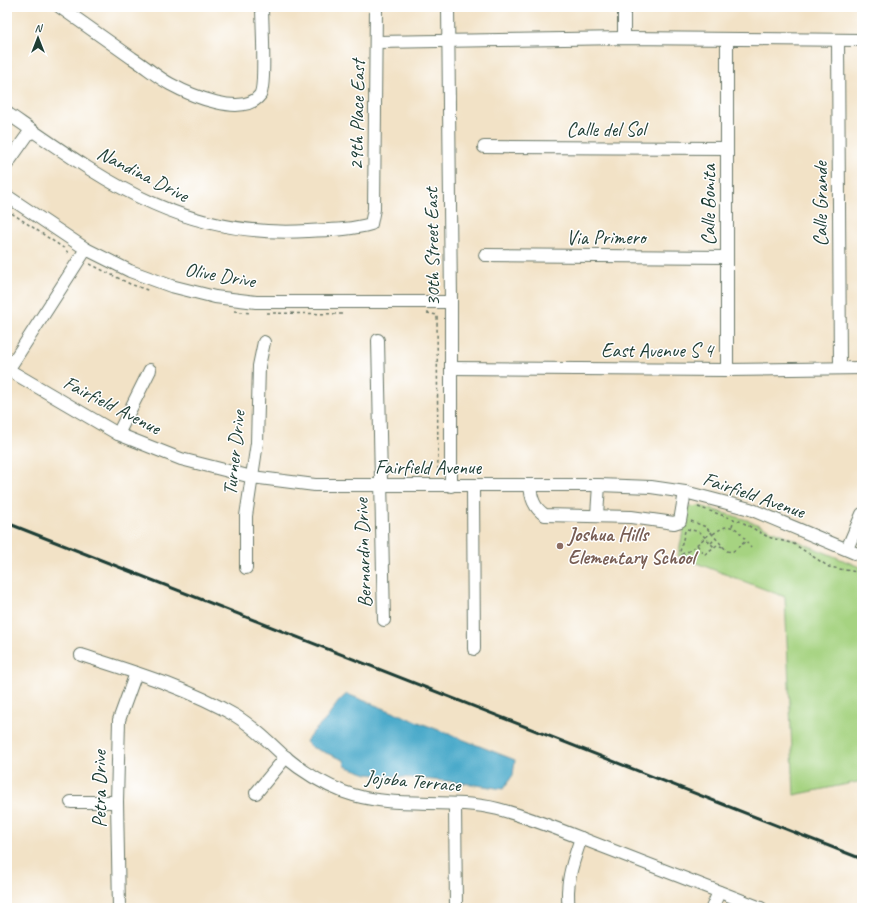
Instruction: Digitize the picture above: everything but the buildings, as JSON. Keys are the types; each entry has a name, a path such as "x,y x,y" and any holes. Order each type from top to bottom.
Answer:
{"street":[{"path":"60,7 168,83 192,95 217,102 239,105 252,102 261,93 263,80 262,7"},
{"name":"29th Place East","path":"371,224 374,209 376,7"},
{"name":"30th Street East","path":"448,7 451,486"},
{"path":"624,7 624,38"},
{"path":"376,42 624,38 862,40"},
{"name":"Calle Bonita","path":"727,39 727,370"},
{"name":"Calle Grande","path":"838,40 840,368"},
{"name":"Nandina Drive","path":"7,113 113,184 152,204 187,218 232,229 284,233 355,228 371,224"},
{"path":"7,164 31,130"},
{"name":"Calle del Sol","path":"484,147 727,148"},
{"name":"Olive Drive","path":"7,196 86,249 144,276 171,286 215,297 264,302 451,302"},
{"path":"8,370 86,249"},
{"name":"Via Primero","path":"485,255 727,257"},
{"name":"Bernardin Drive","path":"378,340 384,620"},
{"name":"Turner Drive","path":"246,568 246,516 257,443 259,366 264,342"},
{"name":"East Avenue S 4","path":"451,368 727,370 862,368"},
{"name":"Fairfield Avenue","path":"8,370 118,434 181,459 252,477 315,485 599,485 651,487 685,492 750,509 862,556"},
{"path":"118,434 150,370"},
{"path":"597,515 599,485"},
{"path":"473,486 474,649"},
{"path":"530,486 532,501 540,512 545,515 597,515 631,517 674,523 680,521 685,492"},
{"path":"847,549 862,514"},
{"name":"Jojoba Terrace","path":"81,655 136,672 211,703 255,729 286,757 320,781 344,792 374,800 455,804 496,809 539,822 761,908"},
{"name":"Petra Drive","path":"119,908 117,802 119,720 136,672"},
{"path":"256,793 286,757"},
{"path":"71,802 117,802"},
{"path":"455,804 456,908"},
{"path":"569,908 567,897 568,876 581,838"},
{"path":"712,908 719,892"}],"path":[{"path":"7,210 65,249 70,255"},
{"path":"437,315 438,474"},
{"path":"693,505 701,510 748,524 768,537 798,546 829,566 862,573"},
{"path":"732,527 734,519"},
{"path":"687,520 703,525 727,551 732,552 746,540"},
{"path":"686,524 680,552 685,553 712,533 723,528 732,527 740,531 751,548"},
{"path":"685,529 696,530 706,537 714,547"},
{"path":"711,543 716,538"},
{"path":"697,545 705,554 717,545 724,547"}],"green space":[{"path":"700,506 747,520 862,568 862,781 794,795 785,597 678,556 688,507"}],"water":[{"path":"347,694 515,760 513,775 503,789 456,782 367,774 345,766 344,760 311,747 306,742 310,735 327,718"}],"railway":[{"path":"7,523 862,859"}],"place":[{"name":"Joshua Hills Elementary School","path":"560,546"}]}
